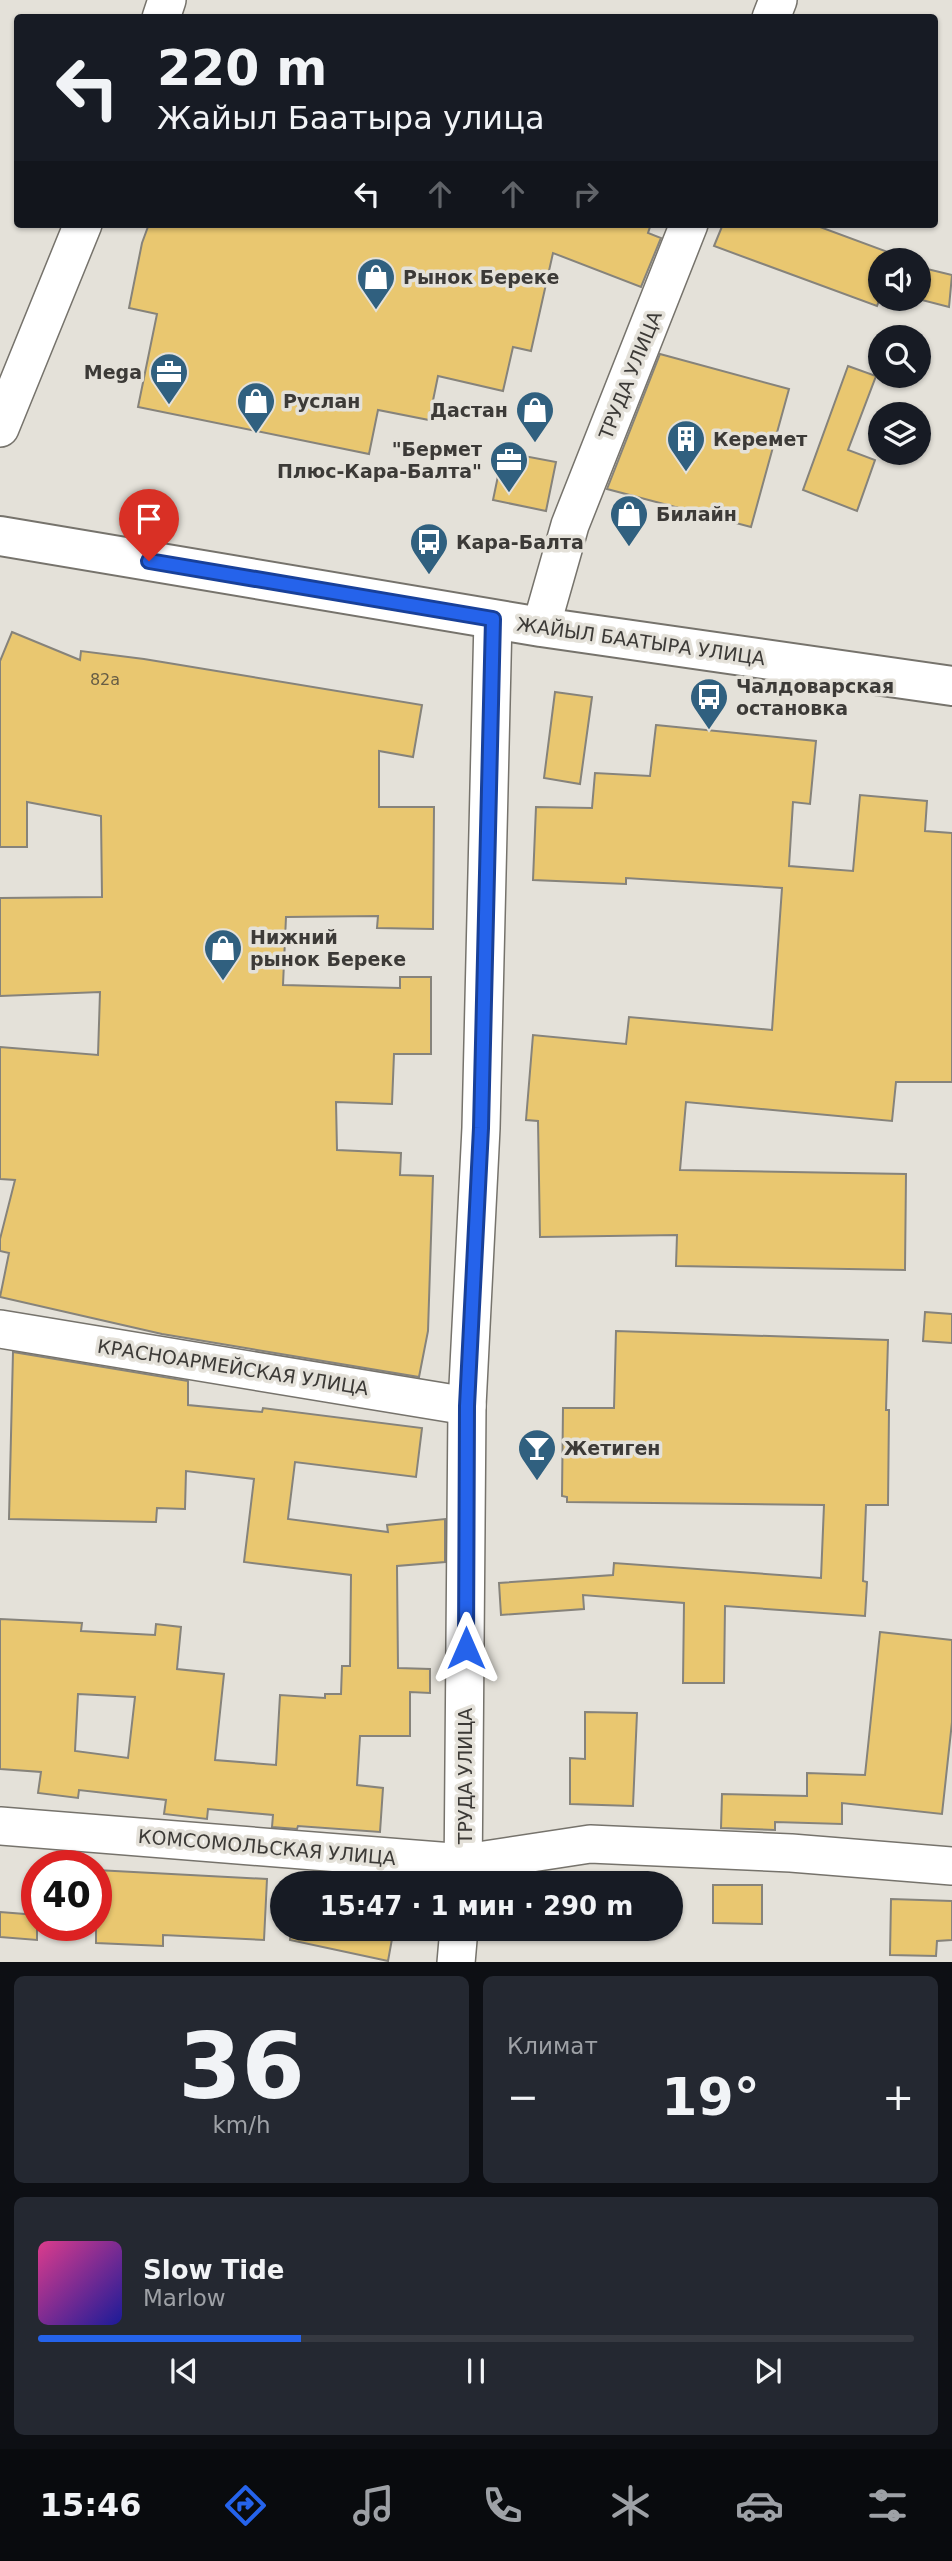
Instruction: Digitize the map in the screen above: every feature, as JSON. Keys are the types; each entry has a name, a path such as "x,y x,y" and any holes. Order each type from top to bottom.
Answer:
{"highway":[{"name":"ЖАЙЫЛ БААТЫРА УЛИЦА","path":"0,536 541,627 952,686"}],"street":[{"path":"0,428 81,228"},
{"name":"ТРУДА УЛИЦА","path":"541,627 570,525 687,228"},
{"name":"ТРУДА УЛИЦА","path":"464,1871 467,1406 481,1128 493,619"},
{"name":"КРАСНОАРМЕЙСКАЯ УЛИЦА","path":"0,1329 467,1406"},
{"name":"КОМСОМОЛЬСКАЯ УЛИЦА","path":"0,1826 444,1871"},
{"name":"КОМСОМОЛЬСКАЯ УЛИЦА","path":"473,1871 590,1844 791,1853 952,1866"},
{"path":"456,1962 458,1941"}],"building":[{"path":"148,228 650,228 648,233 661,238 641,287 553,253 531,351 513,347 503,391 438,376 429,420 378,410 369,454 138,407 157,314 129,308"},
{"path":"721,228 823,228 877,248 868,248 868,303 714,246"},
{"path":"931,270 952,275 949,307 931,302"},
{"path":"660,354 789,389 751,527 607,489"},
{"path":"848,366 868,373 868,388 871,388 848,450 868,457 868,465 873,465 857,511 803,490"},
{"path":"503,452 556,462 546,511 493,500"},
{"name":"Нижний рынок Береке","path":"12,632 80,660 81,651 144,659 422,705 413,757 379,751 379,807 434,807 433,929 377,928 378,916 286,917 283,985 400,988 400,977 431,977 431,1054 394,1054 392,1104 336,1102 337,1150 401,1153 400,1175 433,1176 428,1331 419,1377 162,1334 0,1297 9,1253 0,1251 0,1239 15,1180 0,1179 0,1047 98,1055 100,992 0,996 0,898 102,897 101,816 27,802 27,847 0,847 0,661"},
{"path":"555,692 592,697 580,784 544,778"},
{"path":"656,725 816,741 810,804 793,802 789,866 853,871 860,795 927,801 925,831 952,833 952,1082 896,1082 892,1121 686,1102 680,1170 906,1174 905,1270 676,1266 677,1235 540,1237 538,1121 526,1120 533,1035 626,1044 629,1017 772,1030 782,888 626,878 626,884 533,880 536,807 592,808 595,773 650,776"},
{"path":"925,1312 952,1314 952,1343 923,1341"},
{"path":"616,1331 888,1340 888,1505 866,1505 863,1581 867,1582 865,1616 725,1606 724,1683 683,1683 684,1603 583,1595 584,1609 501,1615 499,1583 613,1575 614,1563 821,1578 824,1505 567,1502 567,1497 562,1496 563,1408 614,1408"},
{"path":"13,1352 188,1381 188,1405 262,1412 263,1408 422,1428 416,1477 295,1462 288,1519 388,1532 387,1525 445,1519 445,1562 397,1566 398,1668 430,1669 430,1693 410,1692 410,1736 360,1736 357,1785 383,1788 380,1832 298,1826 297,1829 272,1827 273,1815 208,1809 207,1819 164,1814 166,1800 79,1790 78,1798 38,1793 41,1772 0,1769 0,1619 82,1623 81,1631 155,1635 156,1624 181,1627 177,1669 224,1674 215,1760 276,1765 280,1695 325,1698 325,1694 341,1694 342,1666 350,1666 351,1575 244,1562 254,1479 186,1471 185,1509 157,1508 156,1522 9,1519","holes":["78,1694 135,1697 128,1758 75,1751"]},
{"path":"880,1632 952,1640 952,1722 942,1814 842,1803 842,1824 775,1822 775,1830 721,1828 722,1794 807,1796 807,1773 865,1775"},
{"path":"585,1712 637,1713 633,1806 570,1804 570,1758 585,1759"},
{"path":"112,1871 267,1879 264,1940 163,1935 163,1946 96,1943 112,1941"},
{"path":"713,1885 762,1885 762,1924 713,1923"},
{"path":"891,1899 952,1901 952,1940 937,1941 936,1956 890,1955"},
{"path":"0,1912 21,1914 21,1939 0,1937"},
{"path":"295,1941 392,1941 388,1961"}],"place":[{"name":"Рынок Береке","path":"376,311"},
{"name":"Mega","path":"169,406"},
{"name":"Руслан","path":"256,435"},
{"name":"Дастан","path":"535,444"},
{"name":"Керемет","path":"686,473"},
{"name":"\"Бермет Плюс-Кара-Балта\"","path":"509,494"},
{"name":"Билайн","path":"629,548"},
{"name":"Кара-Балта","path":"429,576"},
{"name":"Чалдоварская остановка","path":"709,731"},
{"name":"Нижний рынок Береке","path":"223,982"},
{"name":"Жетиген","path":"537,1482"}],"route":[{"path":"149,561 493,619 481,1128 467,1406 466,1648"}]}
